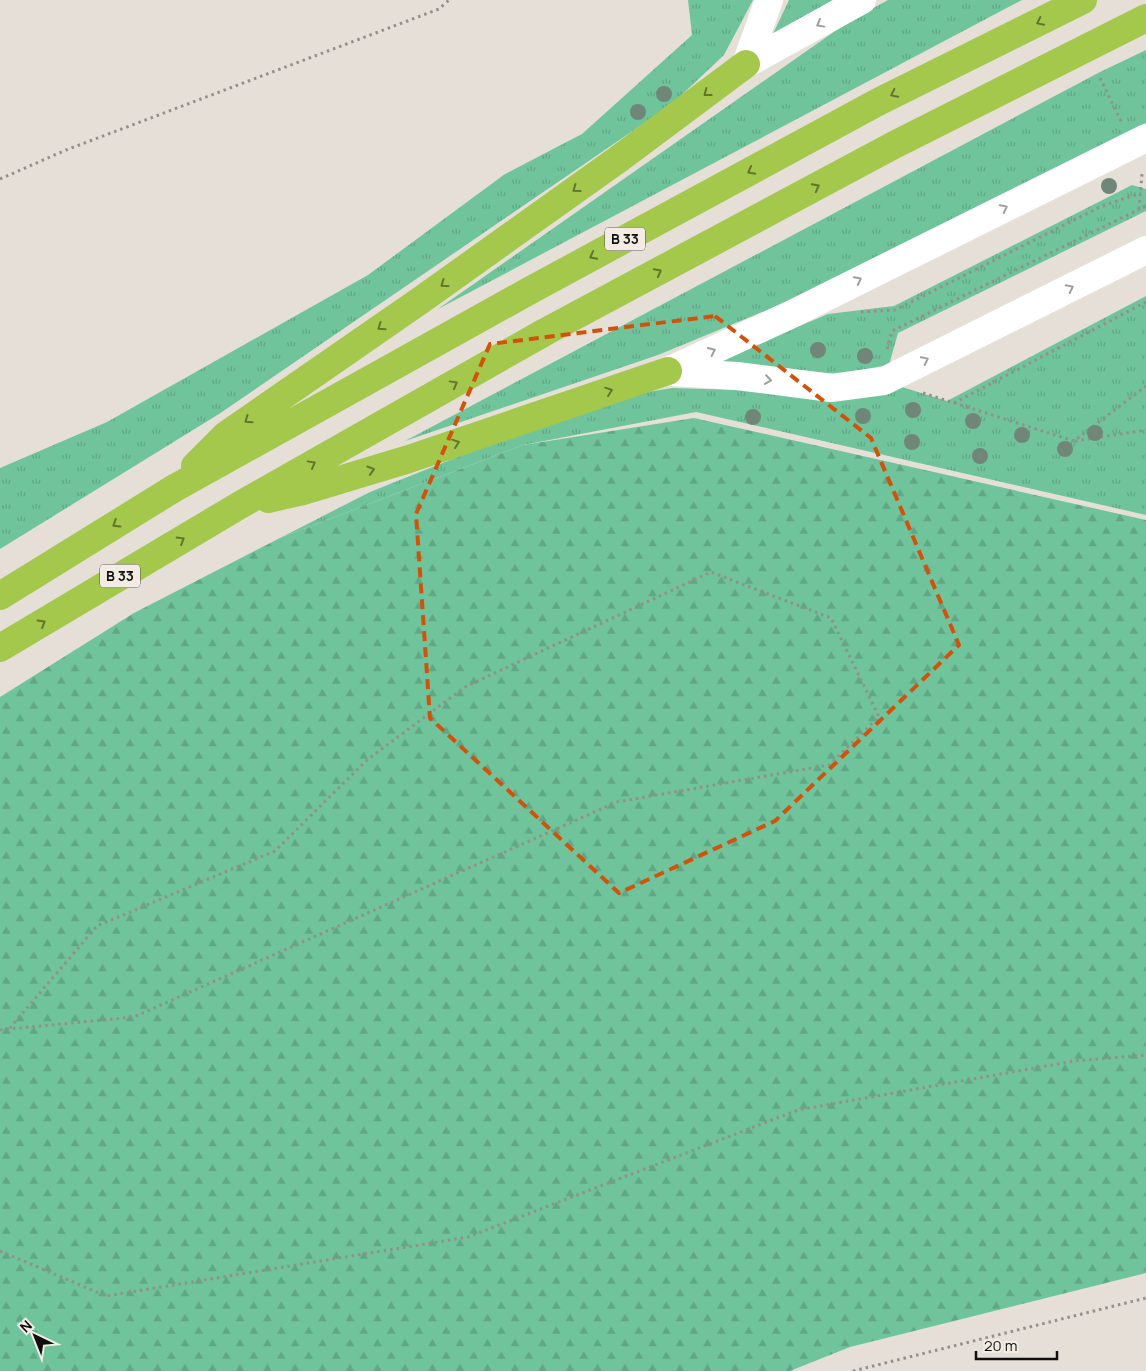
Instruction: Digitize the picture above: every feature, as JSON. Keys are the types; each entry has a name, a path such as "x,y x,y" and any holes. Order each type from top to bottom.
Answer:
{"highway":[{"name":"B 33","path":"0,596 173,489 529,291 878,102 1083,0"},
{"name":"B 33","path":"0,648 240,505 546,332 850,169 1146,18"},
{"path":"173,489 226,435 422,300 620,158 746,64"},
{"path":"240,505 303,491 409,459 668,371"}],"lane":[{"path":"746,64 768,0"},
{"path":"746,64 862,0"},
{"path":"668,371 801,309 1139,141"},
{"path":"668,371 737,376 831,388 884,369 1146,250"}],"path":[{"path":"0,179 66,150 439,9 449,0"},
{"path":"1100,78 1139,141"},
{"path":"1139,209 1142,174"},
{"path":"857,312 895,310 1102,206 1141,193"},
{"path":"1146,206 892,331 884,369 954,403 1074,441 1146,430"},
{"path":"954,403 1146,302"},
{"path":"1074,441 1146,386"},
{"path":"0,1030 134,1017 617,802 829,765 879,716 831,618 711,572 465,686 367,760 275,851 97,926 9,1029"},
{"path":"0,1251 106,1296 468,1237 798,1110 1074,1061 1146,1055"},
{"path":"853,1371 1146,1298"}],"highlighted area":[{"path":"715,316 871,438 959,645 775,821 619,893 430,718 416,514 490,344"}],"green space":[{"path":"688,0 753,0 724,55 672,104 219,414 0,549 0,468 107,422 368,275 505,174 582,134 692,35"},
{"path":"789,0 833,0 772,36"},
{"path":"888,0 1022,0 438,309 848,22"},
{"path":"1146,50 1146,123 789,301 658,355 405,441 1100,72"},
{"path":"1132,185 1146,189 1146,211 898,333 889,365 837,374 717,361 828,314 894,306"},
{"path":"1146,296 1146,515 696,412 523,445 280,538 370,492 520,432 629,395 672,388 737,390 902,387 947,401"},
{"path":"694,418 1146,520 1146,1273 850,1347 790,1371 0,1371 0,697 134,613 280,538 523,445"}]}
